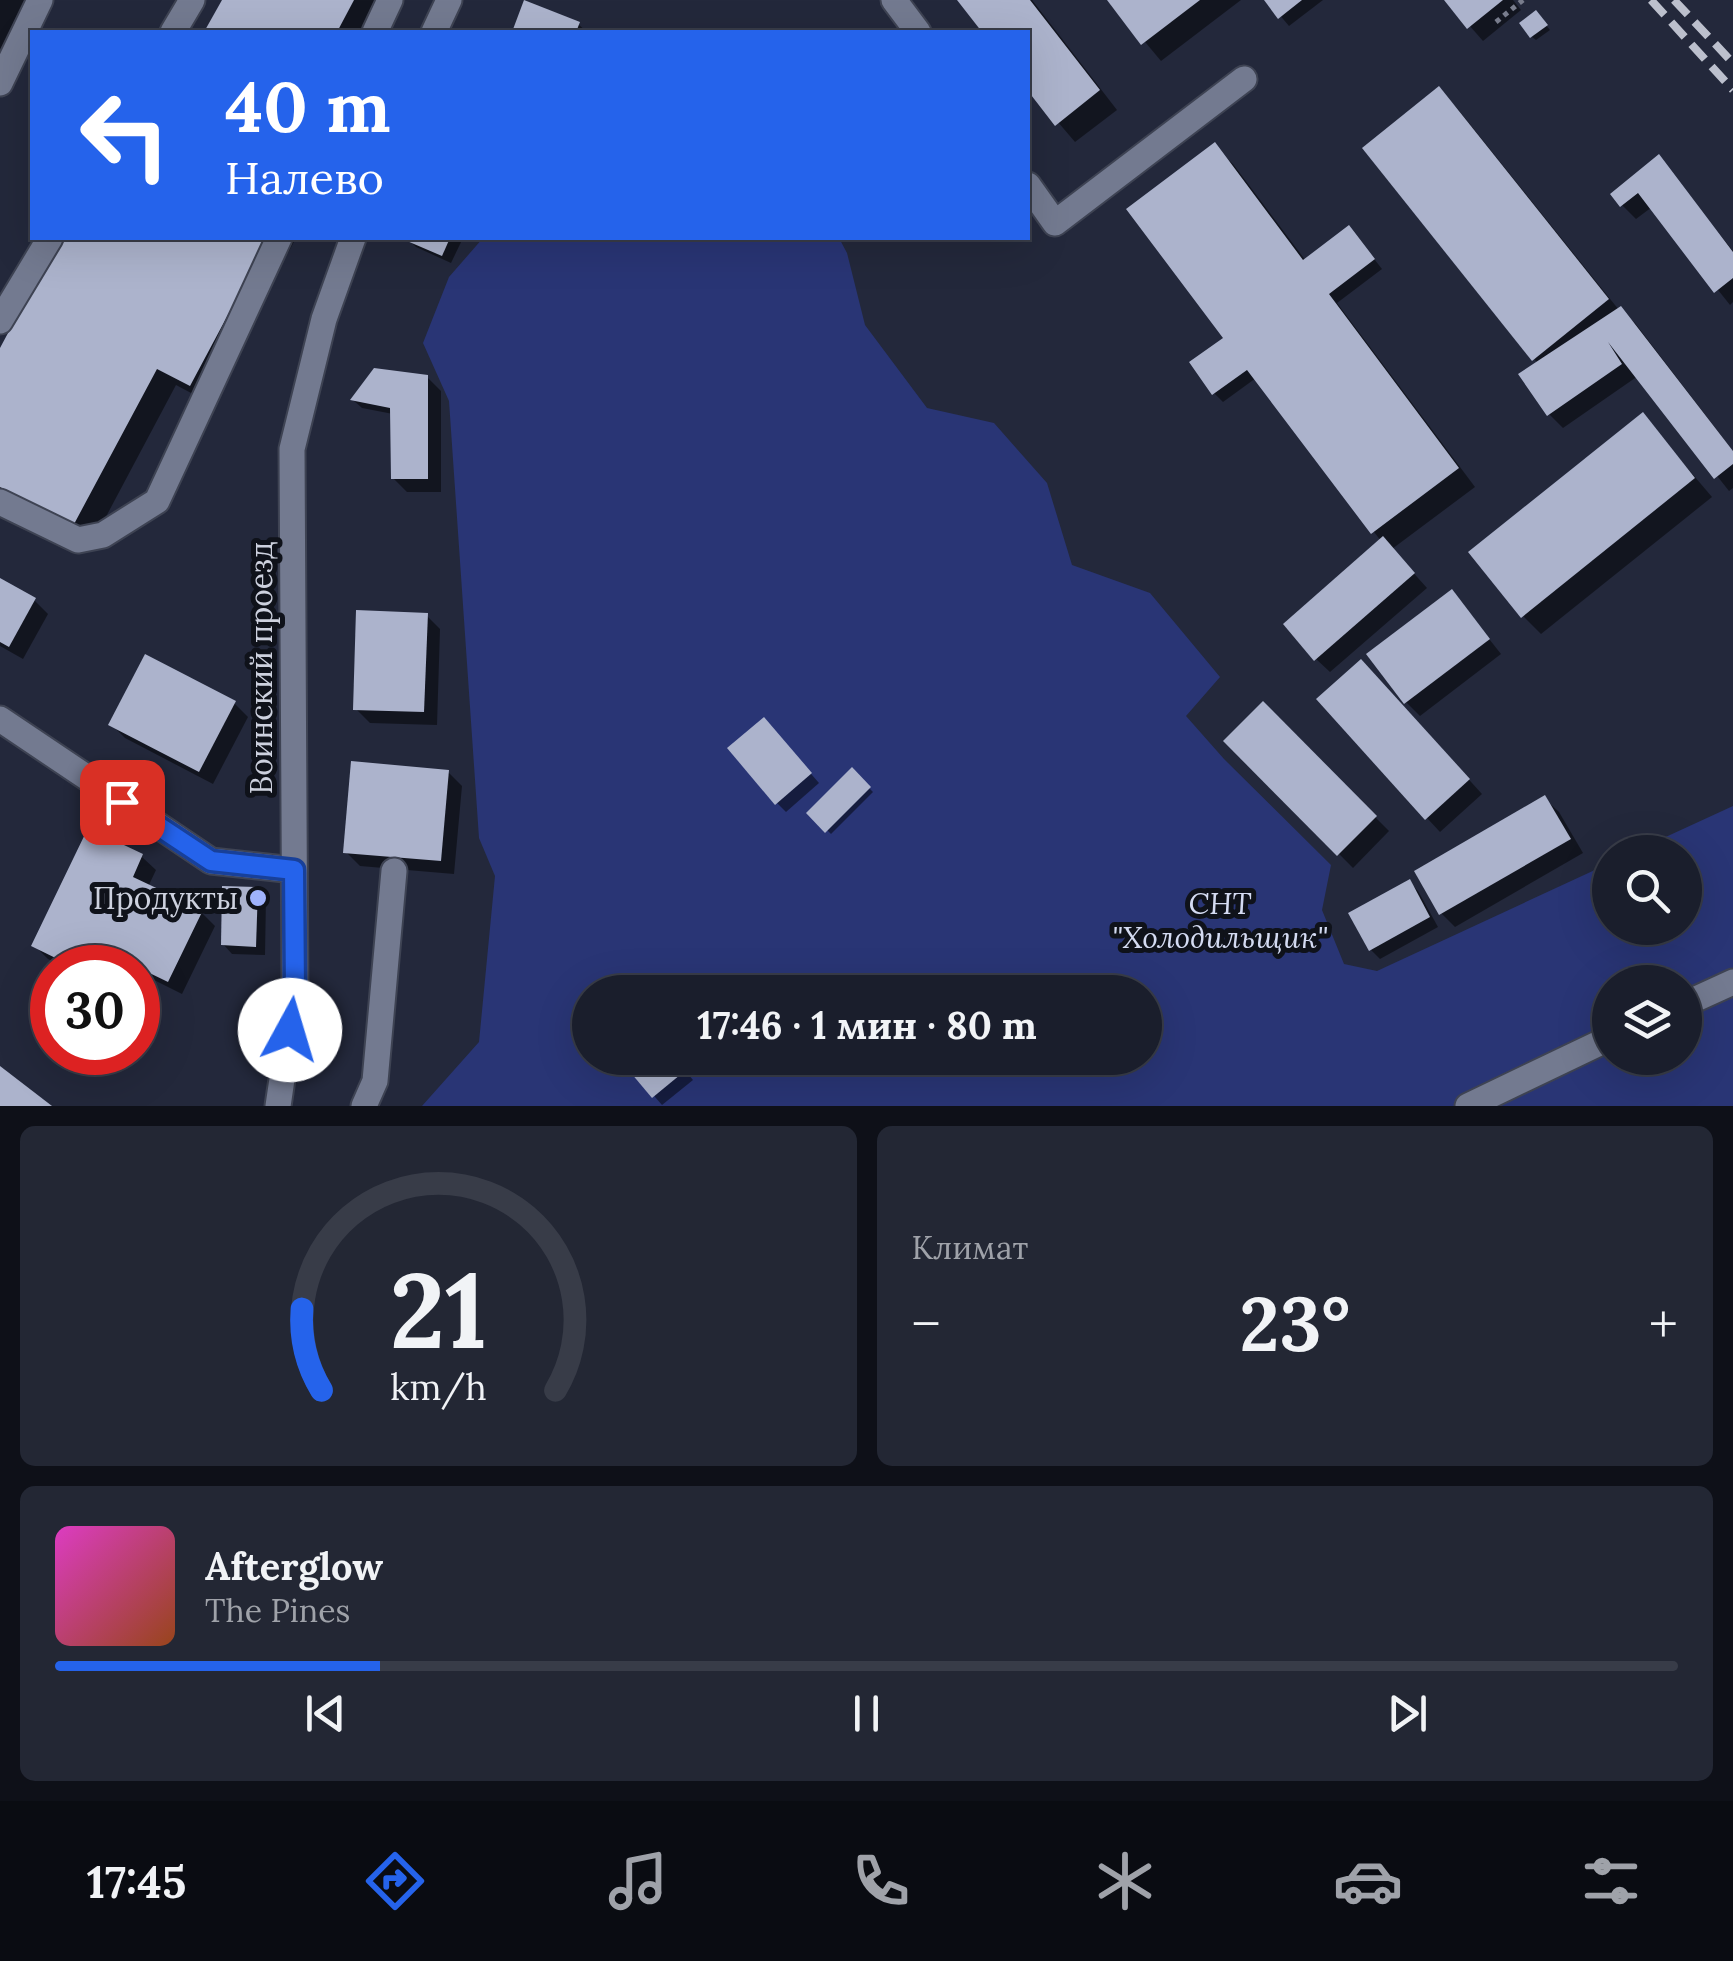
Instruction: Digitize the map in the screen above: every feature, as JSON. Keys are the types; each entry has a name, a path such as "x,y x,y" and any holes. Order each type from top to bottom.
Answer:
{"street":[{"path":"0,83 40,0"},
{"path":"174,30 192,0"},
{"path":"376,30 390,0"},
{"path":"435,30 449,0"},
{"path":"894,0 916,30"},
{"path":"1030,188 1055,224 1244,78"},
{"path":"0,321 49,240"},
{"path":"0,502 78,540 103,535 157,501 278,240"},
{"name":"Воинский проезд","path":"278,1106 295,992 292,449 324,319 352,240"},
{"path":"0,719 211,861 294,870"},
{"path":"364,1106 375,1081 394,871"},
{"path":"1702,996 1733,982"},
{"path":"1468,1106 1592,1047"}],"path":[{"path":"1496,22 1523,0"}],"green space":[{"name":"СНТ \"Холодильщик\"","path":"481,240 840,240 865,325 927,408 994,423 1047,483 1072,565 1150,593 1220,677 1186,716 1331,865 1322,910 1344,964 1377,971 1592,871 1592,945 1702,945 1702,835 1670,835 1733,806 1733,1106 422,1106 479,1042 495,876 479,838 449,401 423,343 449,277"}],"building":[{"path":"222,0 354,0 338,30 205,30"},
{"path":"524,0 580,22 577,30 513,30"},
{"path":"957,0 1030,0 1100,90 1055,126 1030,94 1030,30 980,30"},
{"path":"1107,0 1200,0 1141,45"},
{"path":"1264,0 1302,0 1278,19"},
{"path":"1444,0 1503,0 1467,29"},
{"path":"1536,10 1548,25 1530,38 1519,23"},
{"path":"1439,86 1609,299 1532,361 1362,148"},
{"path":"1215,142 1303,260 1349,225 1375,259 1329,294 1459,468 1371,534 1247,370 1212,395 1189,362 1223,338 1126,209"},
{"path":"1659,154 1733,252 1733,278 1714,293 1638,193 1620,207 1610,194"},
{"path":"58,240 268,240 190,386 157,369 73,526 0,487 0,348"},
{"path":"405,240 449,240 442,256"},
{"path":"1621,306 1733,451 1733,464 1714,479 1608,342 1622,364 1547,416 1518,374"},
{"path":"374,368 428,375 428,479 391,479 390,408 350,400"},
{"path":"1643,412 1695,478 1521,618 1468,552"},
{"path":"1383,536 1415,573 1314,661 1283,624"},
{"path":"0,578 36,598 9,647 0,642"},
{"path":"1452,589 1490,639 1404,704 1366,654"},
{"path":"356,610 428,613 424,712 353,710"},
{"path":"145,654 236,701 199,772 108,725"},
{"path":"1361,659 1470,779 1425,820 1316,699"},
{"path":"1263,701 1377,816 1337,856 1223,741"},
{"path":"764,717 812,773 775,805 727,748"},
{"path":"351,761 449,770 441,861 343,853"},
{"path":"852,767 871,787 825,833 806,813"},
{"path":"1545,795 1571,839 1439,915 1414,871"},
{"path":"88,828 143,854 133,877 203,910 168,982 160,978 160,945 31,945"},
{"path":"1410,879 1430,917 1369,951 1348,913"},
{"path":"222,886 258,887 256,947 221,945"},
{"path":"0,1066 52,1106 0,1106"},
{"path":"633,1075 680,1075 652,1098"}],"railway":[{"path":"1651,0 1733,90"},
{"path":"1674,0 1733,63"}],"place":[{"name":"Продукты","path":"258,898"}],"route":[{"path":"122,802 211,861 294,870 295,992 290,1030"}]}
